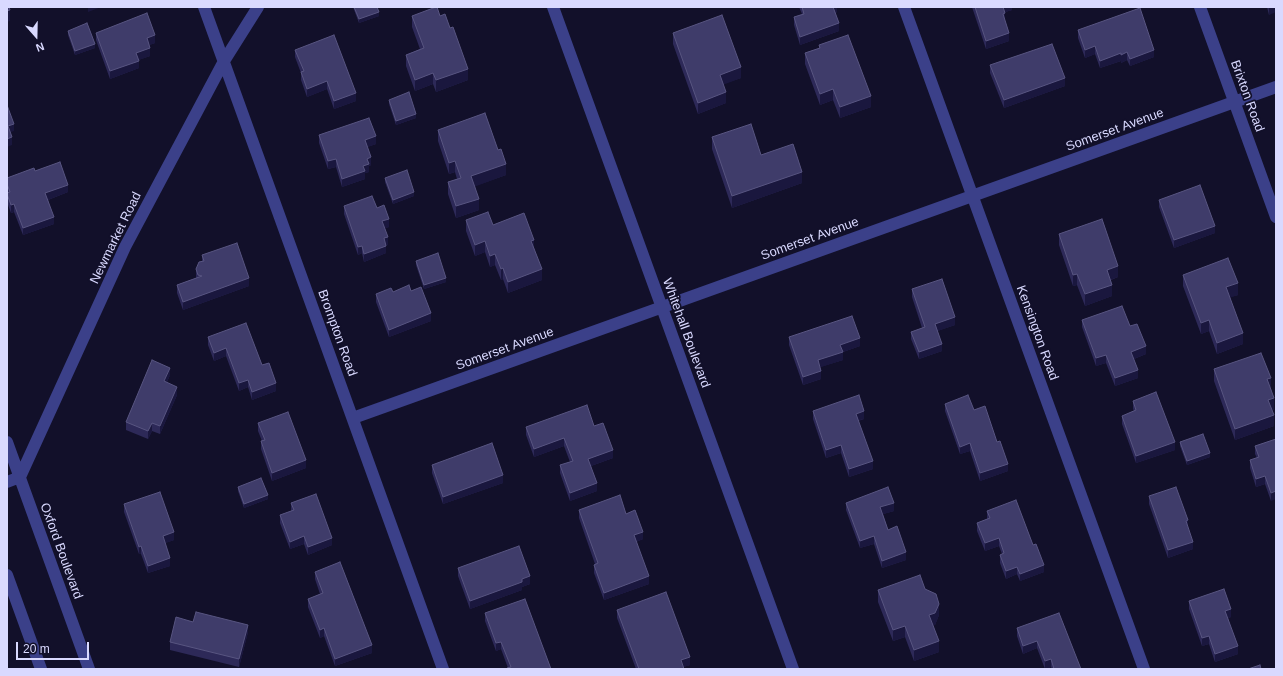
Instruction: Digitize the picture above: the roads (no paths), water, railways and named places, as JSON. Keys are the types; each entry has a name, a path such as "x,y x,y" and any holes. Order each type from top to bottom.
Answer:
{"street":[{"name":"Brompton Road","path":"204,7 247,130 443,669"},
{"name":"Newmarket Road","path":"20,477 125,247 224,61 258,7"},
{"name":"Whitehall Boulevard","path":"553,7 793,669"},
{"name":"Kensington Road","path":"904,7 1144,669"},
{"name":"Brixton Road","path":"1200,7 1276,217"},
{"name":"Somerset Avenue","path":"353,418 1276,87"},
{"name":"Oxford Boulevard","path":"7,442 89,669"},
{"path":"7,482 20,477"},
{"path":"7,574 41,669"}]}
